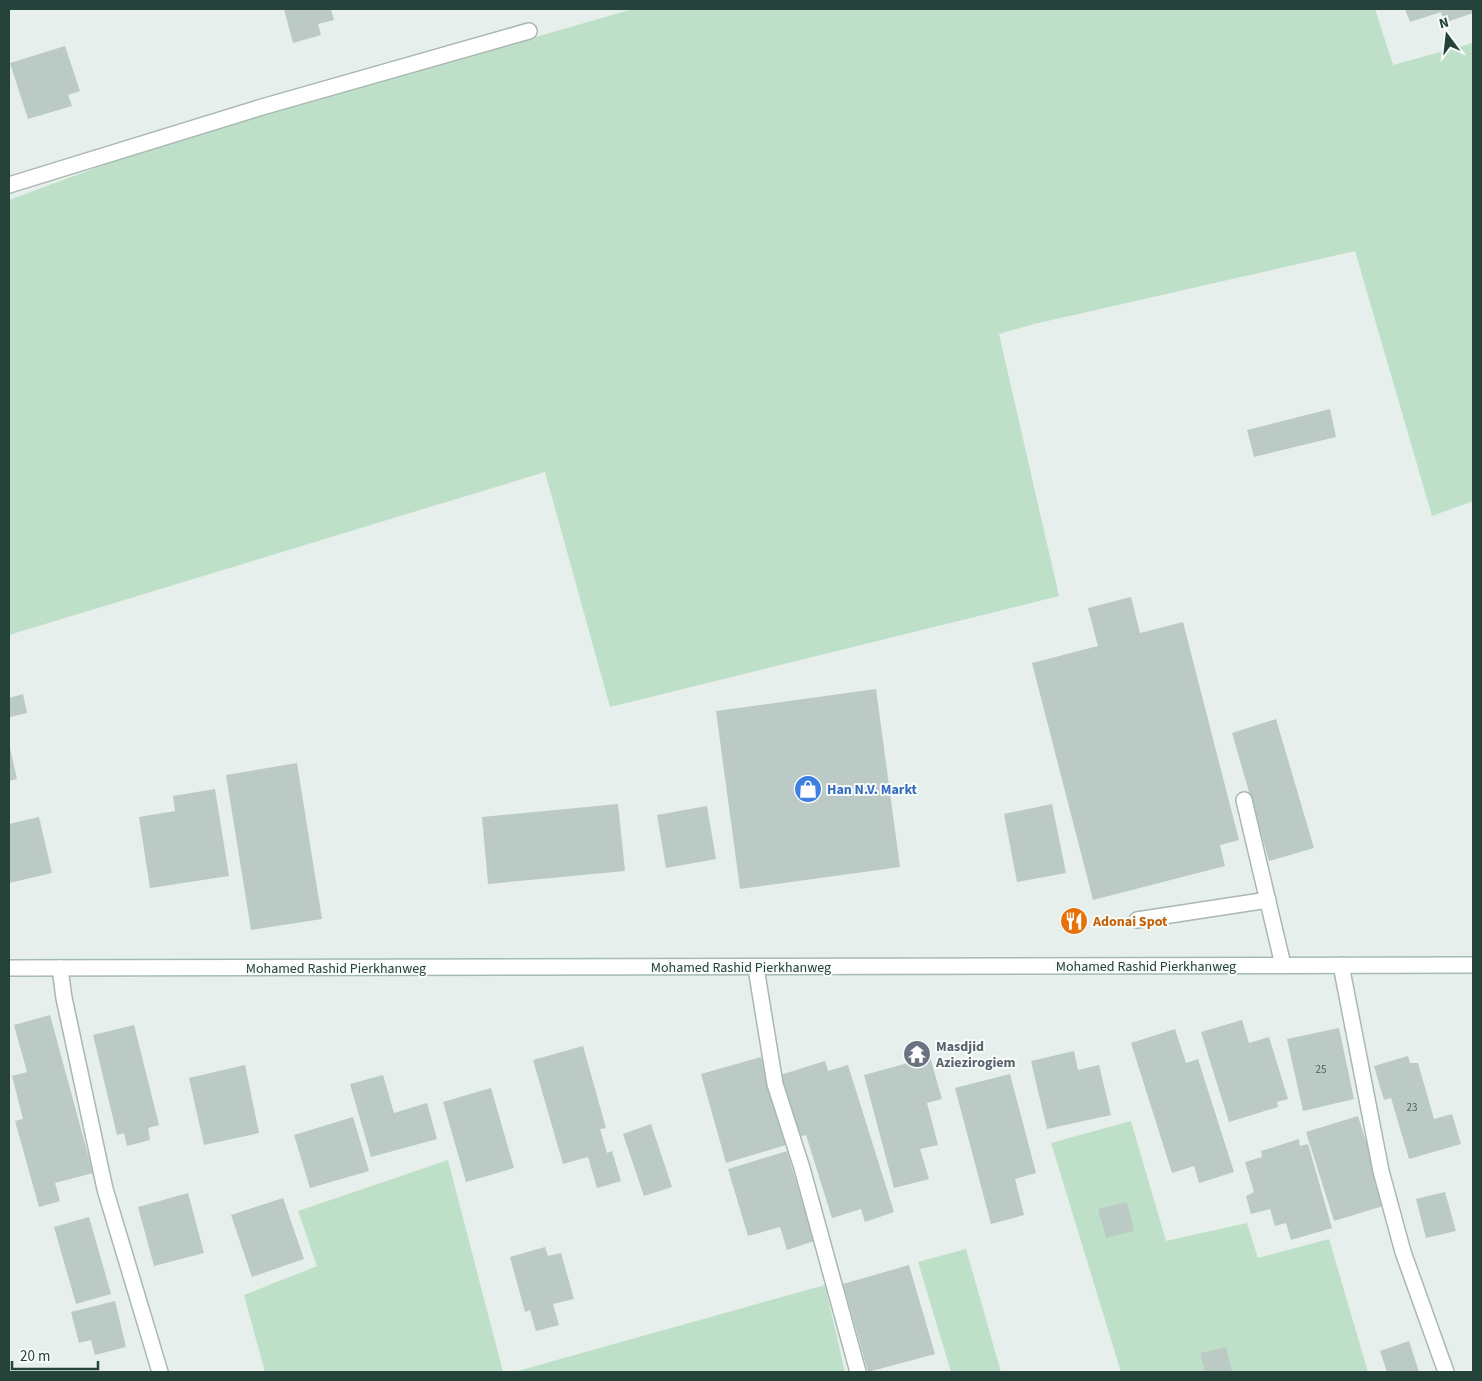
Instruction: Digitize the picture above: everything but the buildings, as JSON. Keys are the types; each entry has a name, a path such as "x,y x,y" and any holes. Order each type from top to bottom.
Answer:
{"street":[{"path":"9,185 262,107 529,31"},
{"path":"1244,800 1283,965"},
{"path":"1137,920 1268,900"},
{"path":"1340,965 1381,1170 1403,1252 1446,1372"},
{"name":"Mohamed Rashid Pierkhanweg","path":"9,968 756,968 1473,965"},
{"path":"60,968 64,998 105,1189 160,1372"},
{"path":"756,968 775,1084 802,1168 858,1372"}],"green space":[{"path":"633,9 1375,9 1393,65 1473,43 1473,501 1432,516 1355,251 1034,324 999,334 1059,596 610,707 545,472 9,635 9,200 147,149"},
{"path":"1131,1121 1166,1241 1247,1223 1258,1258 1329,1239 1368,1372 1121,1372 1051,1143"},
{"path":"448,1160 503,1372 265,1372 244,1295 317,1266 298,1211"},
{"path":"966,1249 1001,1372 951,1372 918,1262"},
{"path":"825,1285 845,1372 514,1372"}],"place":[{"name":"Han N.V. Markt","path":"808,789"},
{"name":"Adonai Spot","path":"1074,921"},
{"name":"Masdjid Aziezirogiem","path":"917,1054"}]}
